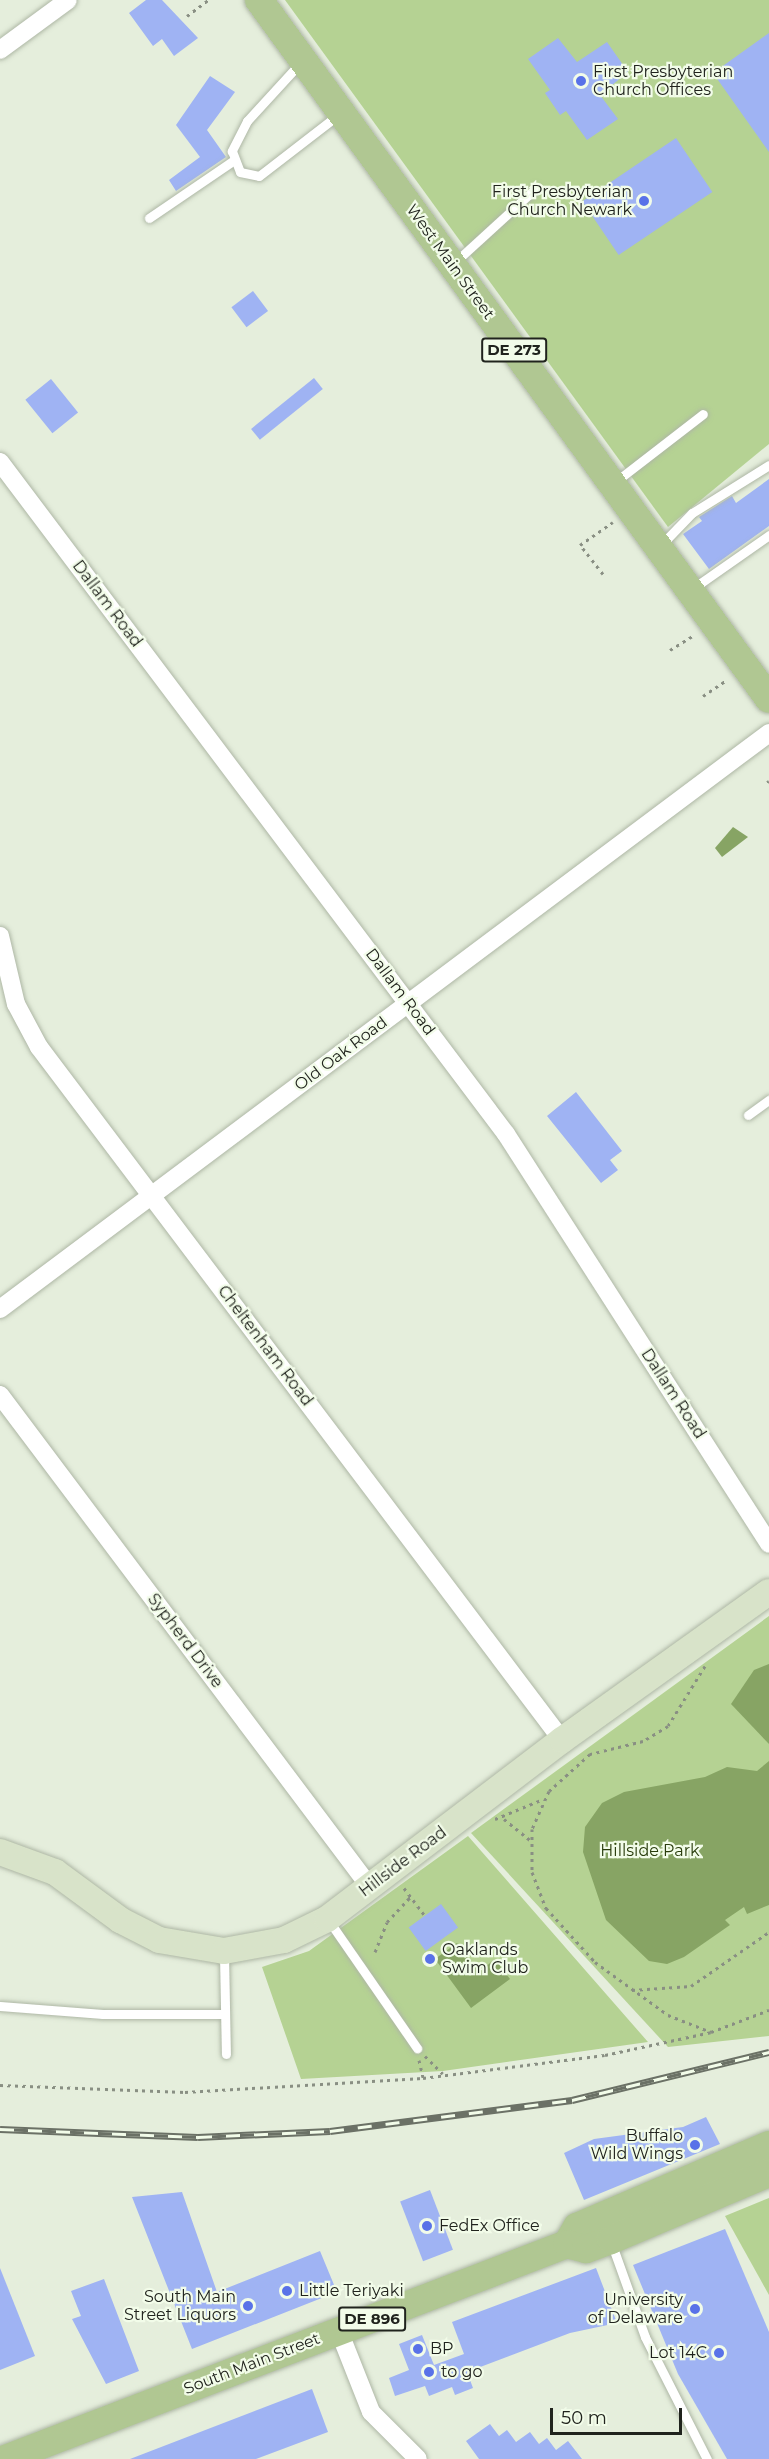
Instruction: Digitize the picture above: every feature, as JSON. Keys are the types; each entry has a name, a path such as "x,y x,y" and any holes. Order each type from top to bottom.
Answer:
{"main road":[{"name":"West Main Street","path":"259,0 769,699"},
{"name":"South Main Street","path":"567,2244 577,2227 769,2145"},
{"name":"South Main Street","path":"5,2459 36,2453 339,2331 567,2244 586,2249 769,2173"}],"street":[{"path":"0,50 68,0"},
{"name":"Dallam Road","path":"0,462 506,1134 769,1544"},
{"name":"Old Oak Road","path":"0,1310 769,733"},
{"name":"Cheltenham Road","path":"0,936 24,1022 152,1196 562,1740"},
{"name":"Sypherd Drive","path":"0,1395 370,1887"},
{"name":"Hillside Road","path":"0,1852 55,1872 139,1931 184,1947 224,1952 284,1940 327,1919 562,1740 769,1592"},
{"path":"339,2331 372,2412 418,2459"}],"lane":[{"path":"303,60 247,121 232,151 240,172 259,176 341,113"},
{"path":"149,218 234,160"},
{"path":"452,264 535,189"},
{"path":"612,484 703,414"},
{"path":"659,548 692,513 769,465"},
{"path":"690,591 769,536"},
{"path":"748,1115 769,1100"},
{"path":"327,1919 417,2048"},
{"path":"224,1952 226,2054"},
{"path":"0,2006 103,2014 225,2014"},
{"path":"610,2240 645,2337 707,2459"}],"path":[{"path":"187,16 208,0"},
{"path":"603,574 580,545 619,518"},
{"path":"670,650 700,631"},
{"path":"703,696 734,676"},
{"path":"486,1820 503,1818 541,1800 584,1758 642,1741 668,1726 712,1656"},
{"path":"541,1800 530,1840 532,1872 546,1908 595,1962 631,1990 668,2015 711,2032"},
{"path":"503,1818 530,1840"},
{"path":"399,1882 425,1916"},
{"path":"375,1952 387,1922 410,1897"},
{"path":"631,1990 691,1986 743,1945 769,1932"},
{"path":"0,2085 185,2092 423,2078 594,2056 711,2032 769,2010"},
{"path":"417,2048 444,2075"},
{"path":"417,2048 423,2078"}],"green space":[{"path":"285,0 769,0 769,444 668,527"},
{"name":"Hillside Park","path":"769,1616 769,2036 668,2047 471,1833"},
{"name":"Oaklands Swim Club","path":"468,1836 648,2042 443,2071 301,2079 262,1967 309,1951"},
{"path":"769,2198 769,2295 725,2216"}],"shaded area":[{"path":"733,827 748,837 722,857 715,848"},
{"path":"769,1664 769,1744 731,1704 754,1670"},
{"path":"769,1761 769,1905 747,1914 744,1907 725,1920 730,1925 684,1957 667,1964 649,1961 606,1920 583,1852 585,1827 602,1803 624,1792 705,1777 727,1767 757,1771"},
{"path":"457,1943 479,1972 495,1959 510,1979 471,2008 435,1959"}],"building":[{"path":"146,0 162,0 198,38 174,56 162,39 153,46 129,13"},
{"path":"769,33 769,152 713,73"},
{"name":"First Presbyterian Church Offices","path":"558,38 577,62 607,42 628,72 600,95 618,119 587,140 566,111 560,115 545,93 550,90 528,59"},
{"path":"210,76 235,92 207,130 226,157 176,191 169,180 200,157 176,125"},
{"name":"First Presbyterian Church Newark","path":"676,138 712,192 619,255 582,201"},
{"path":"253,291 268,311 246,327 231,307"},
{"path":"314,378 323,389 260,440 251,429"},
{"path":"51,379 78,412 52,433 25,400"},
{"path":"769,479 769,526 709,569 683,534 702,521 699,517 732,496 736,503"},
{"path":"576,1092 622,1151 610,1160 618,1170 601,1183 547,1116"},
{"path":"441,1904 458,1927 426,1951 409,1928"},
{"path":"706,2117 720,2144 584,2200 564,2153 594,2139 683,2127"},
{"name":"FedEx Office","path":"430,2190 453,2250 423,2261 400,2201"},
{"path":"182,2192 217,2292 320,2251 337,2292 192,2349 132,2197"},
{"name":"University of Delaware","path":"725,2229 769,2332 769,2459 727,2459 678,2374 633,2265"},
{"path":"0,2268 35,2356 0,2370"},
{"path":"596,2268 617,2323 570,2333 467,2372 473,2388 455,2395 452,2387 429,2396 425,2386 395,2396 389,2378 409,2370 399,2344 422,2335 434,2365 464,2354 452,2322"},
{"path":"104,2279 139,2371 106,2384 72,2319 81,2316 71,2291"},
{"path":"312,2389 328,2432 256,2459 130,2459"},
{"path":"490,2424 499,2436 507,2430 516,2442 530,2432 539,2444 547,2438 556,2450 568,2441 582,2459 479,2459 466,2441"}],"railway":[{"path":"0,2129 198,2137 330,2131 572,2100 769,2052"}],"place":[{"name":"First Presbyterian Church Offices","path":"581,81"},
{"name":"First Presbyterian Church Newark","path":"644,201"},
{"name":"Oaklands Swim Club","path":"430,1959"},
{"name":"Buffalo Wild Wings","path":"695,2145"},
{"name":"FedEx Office","path":"427,2226"},
{"name":"Little Teriyaki","path":"287,2291"},
{"name":"South Main Street Liquors","path":"248,2306"},
{"name":"University of Delaware","path":"695,2309"},
{"name":"BP","path":"418,2349"},
{"name":"Lot 14C","path":"719,2353"},
{"name":"to go","path":"429,2372"}]}
